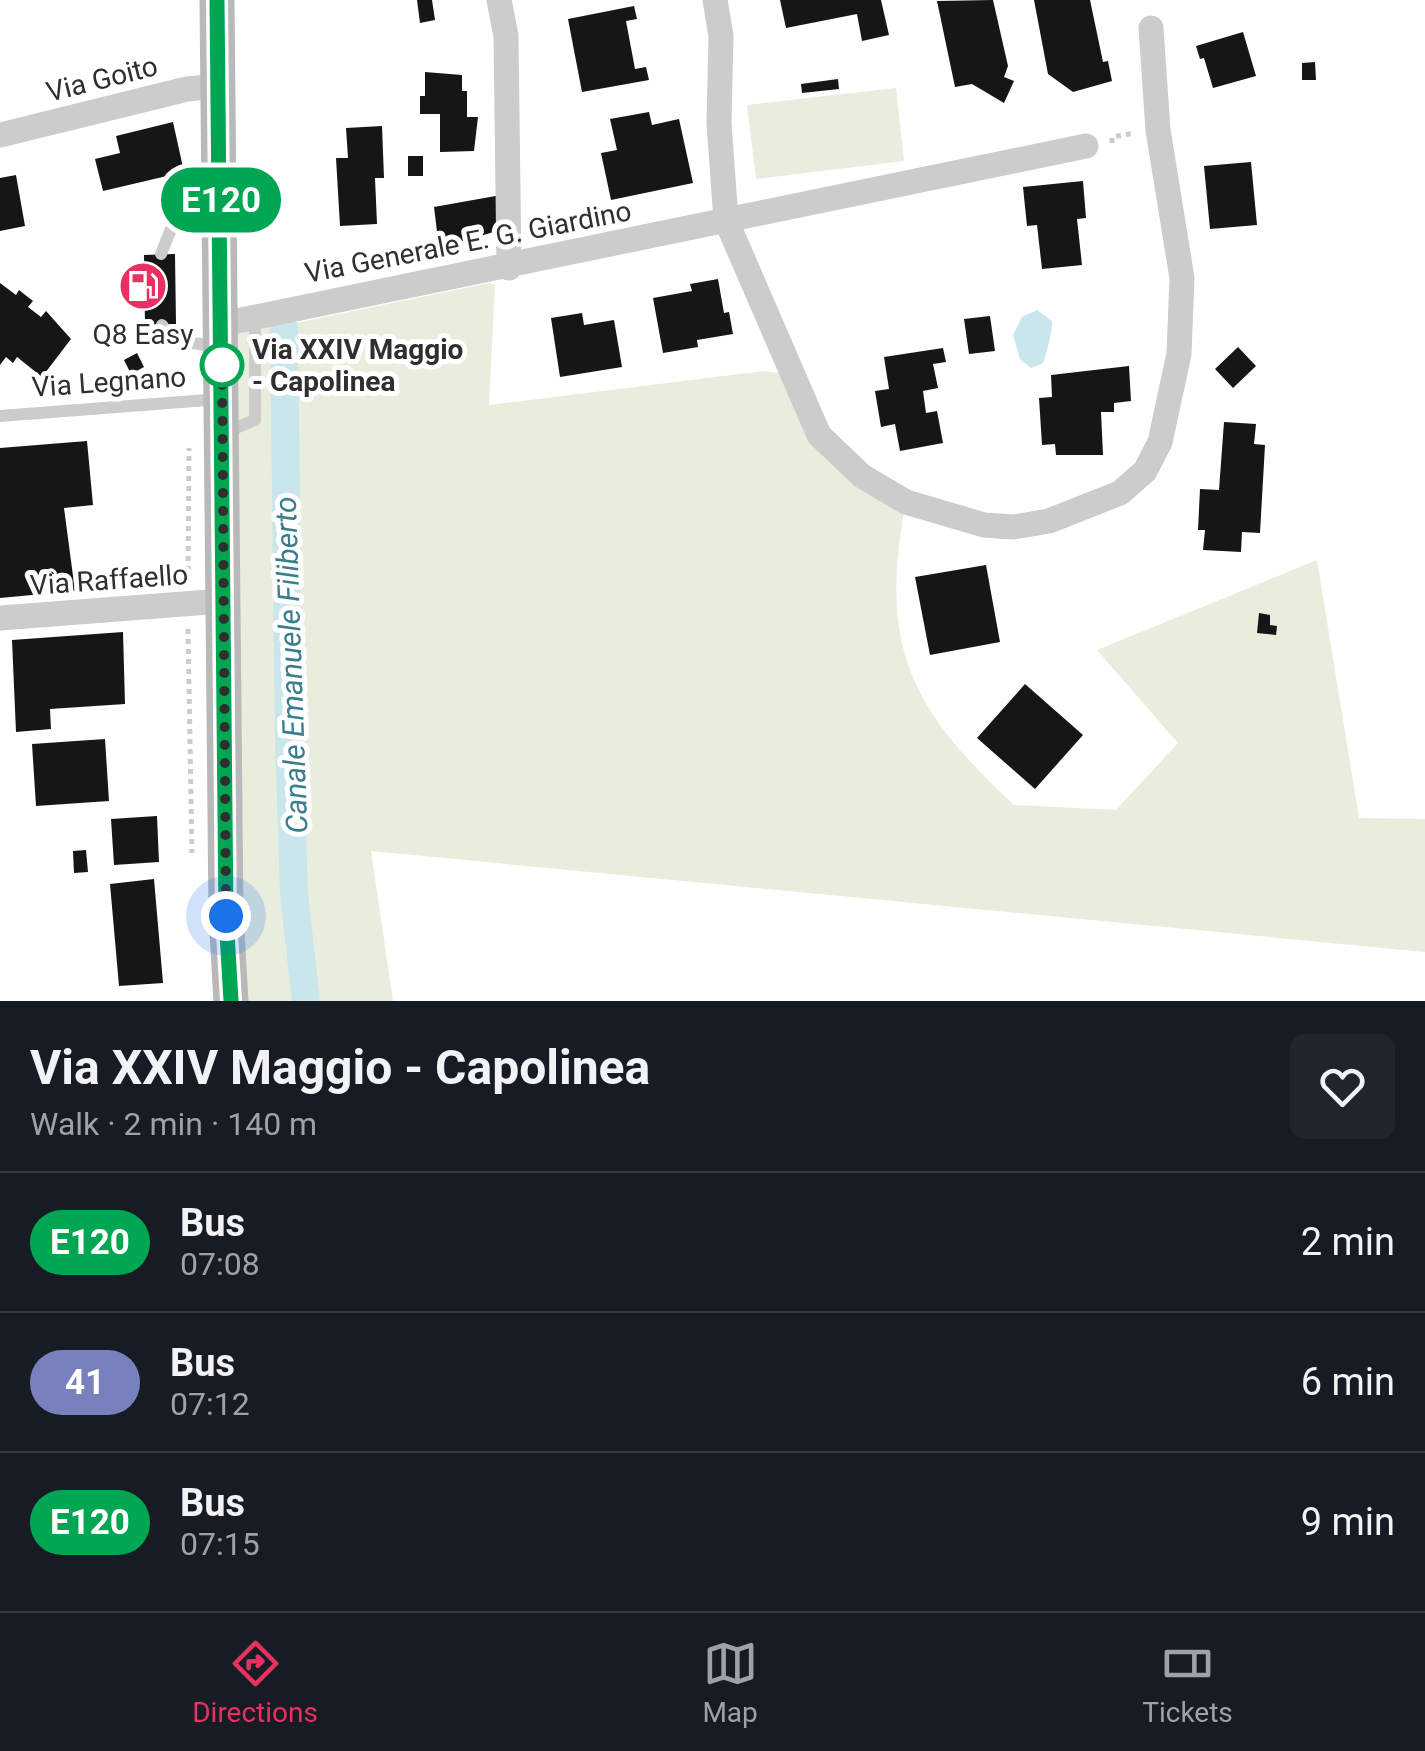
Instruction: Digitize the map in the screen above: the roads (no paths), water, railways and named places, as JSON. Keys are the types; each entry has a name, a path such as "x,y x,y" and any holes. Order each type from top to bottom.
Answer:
{"street":[{"path":"217,0 221,216 233,329 222,398 222,602 231,1001"},
{"path":"499,0 506,36 509,268"},
{"path":"715,0 721,36 720,123 726,220 779,350 819,434 862,476 906,502 944,516 1014,527 1049,521 1120,493 1144,471 1160,442 1179,354 1182,278 1158,130 1151,28"},
{"name":"Via Goito","path":"0,135 187,89 218,86"},
{"name":"Via Generale E. G. Giardino","path":"233,329 726,220 1086,146"},
{"name":"Via Raffaello","path":"0,618 222,602"}],"lane":[{"path":"161,254 171,228 221,216"},
{"path":"162,325 171,339 202,347 233,329 255,420 222,434"},
{"name":"Via Legnano","path":"0,416 222,398"}],"water":[{"path":"1037,310 1052,325 1043,363 1031,368 1020,359 1013,335 1022,317"}],"waterway":[{"name":"Canale Emanuele Filiberto","path":"284,328 294,894 306,1001"}],"place":[{"name":"Q8 Easy","path":"143,286"},
{"name":"Via XXIV Maggio - Capolinea","path":"222,365"}]}
